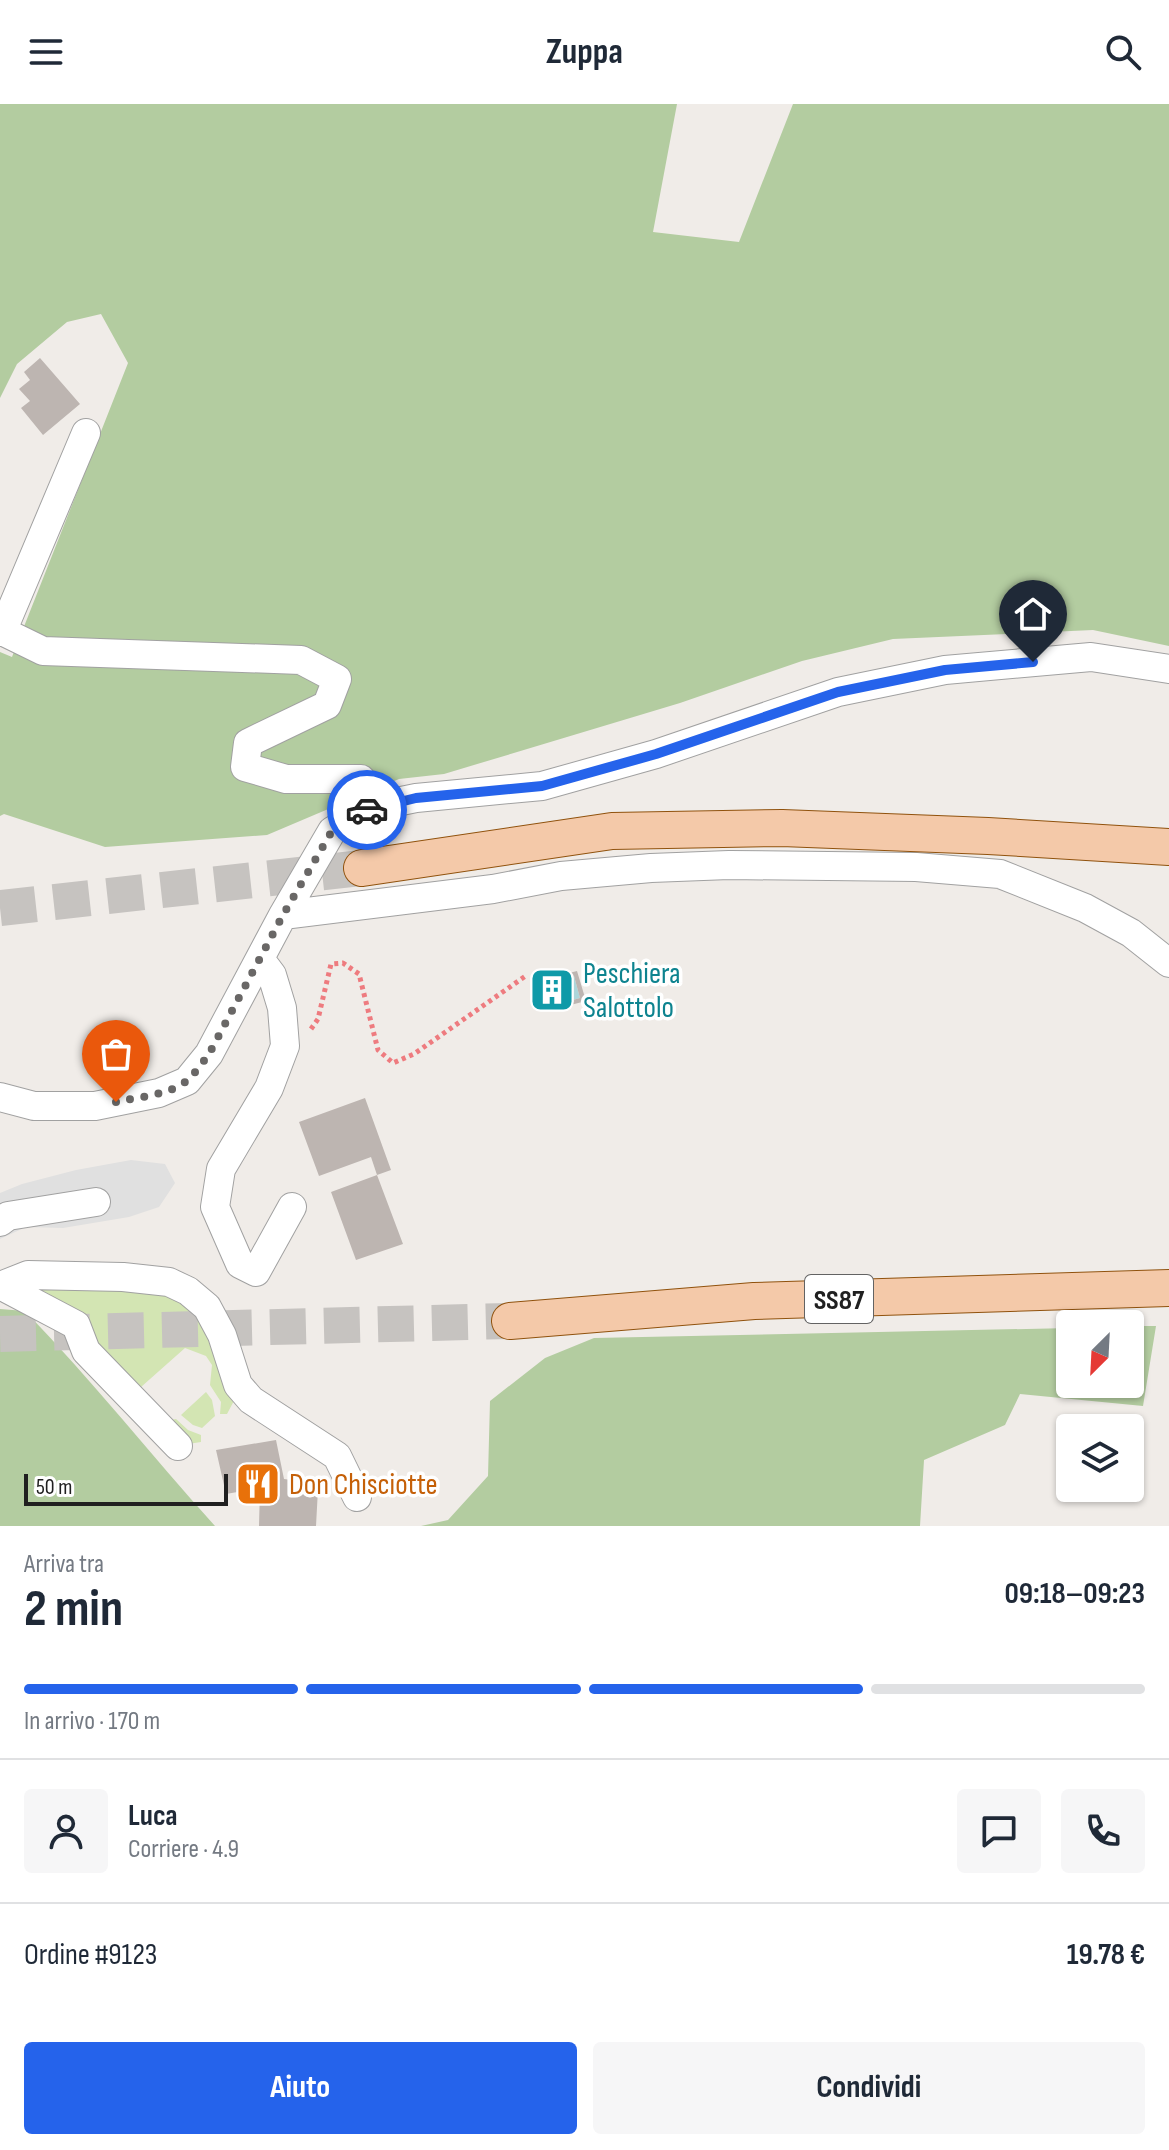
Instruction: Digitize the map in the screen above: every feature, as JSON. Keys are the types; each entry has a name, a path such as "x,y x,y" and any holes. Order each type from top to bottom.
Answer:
{"main road":[{"path":"362,868 627,831 782,828 1169,847"},
{"name":"SS87","path":"510,1321 754,1301 1169,1288"}],"street":[{"path":"86,433 1,631 43,651 301,660 337,679 327,705 248,743 245,767 286,779 361,779 372,807"},
{"path":"0,1097 34,1106 95,1106 159,1093 187,1081 209,1054 332,831 372,807 416,798 542,786 656,754 838,692 945,670 1091,657 1169,669"},
{"path":"283,915 493,889 561,876 651,868 729,865 916,867 1000,874 1085,908 1131,933 1169,946"},
{"path":"1131,933 1169,963"},
{"path":"260,959 272,975 282,1008 285,1046 269,1088 221,1169 215,1207 240,1264 256,1272 292,1207"},
{"path":"0,1222 8,1216 96,1202"},
{"path":"1,1286 28,1275 123,1277 169,1282 188,1291 207,1307 222,1335 238,1385 251,1400 337,1456 357,1497"},
{"path":"1,1286 76,1325 86,1351 178,1446"}],"path":[{"path":"285,1046 305,1040 318,1019 331,964 343,963 359,974 378,1050 393,1063 414,1054 527,975"}],"green space":[{"path":"0,104 677,104 653,232 739,242 793,104 1169,104 1169,646 1093,630 893,639 802,661 680,703 444,774 399,779 267,835 105,847 4,814 0,816 0,652 12,657 128,363 101,314 67,322 17,364 0,398"},
{"path":"24,1282 165,1288 203,1314 236,1397 227,1414 220,1414 221,1402 210,1385 212,1365 206,1356 185,1348 141,1387 171,1420 176,1419 188,1430 201,1435 201,1442 188,1444"},
{"path":"0,1309 25,1311 215,1526 0,1526"},
{"path":"1144,1326 1156,1326 1143,1406 1061,1398 1144,1398"},
{"path":"1056,1328 1056,1398 1020,1394 1005,1425 924,1460 920,1526 421,1526 448,1520 488,1476 490,1401 545,1358 594,1338"},
{"path":"206,1392 212,1400 215,1416 202,1428 181,1415"}],"shaded area":[{"path":"131,1160 165,1164 175,1183 159,1207 129,1217 63,1228 26,1227 0,1239 0,1193 76,1170"}],"water":[{"path":"574,976 580,998 558,1004 552,982"}],"building":[{"path":"40,358 80,404 43,435 21,408 30,401 19,389 30,380 24,372"},
{"name":"Peschiera Salottolo","path":"577,971 586,1001 555,1009 546,979","holes":["574,976 580,998 558,1004 552,982"]},
{"path":"365,1098 391,1170 377,1175 371,1157 319,1176 299,1122"},
{"path":"377,1175 403,1244 356,1260 331,1192"},
{"name":"Don Chisciotte","path":"276,1440 284,1479 291,1480 292,1489 318,1489 316,1526 259,1526 260,1488 226,1494 216,1450"}],"tunnel":[{"path":"0,908 362,868"},
{"path":"0,1334 510,1321"}],"way so far":[{"path":"116,1102 159,1093 187,1081 209,1054 332,831 367,810"}],"place":[{"name":"Peschiera Salottolo","path":"552,990"},
{"name":"Don Chisciotte","path":"258,1484"}],"route":[{"path":"367,810 416,798 542,786 656,754 838,692 945,670 1033,662"}]}
